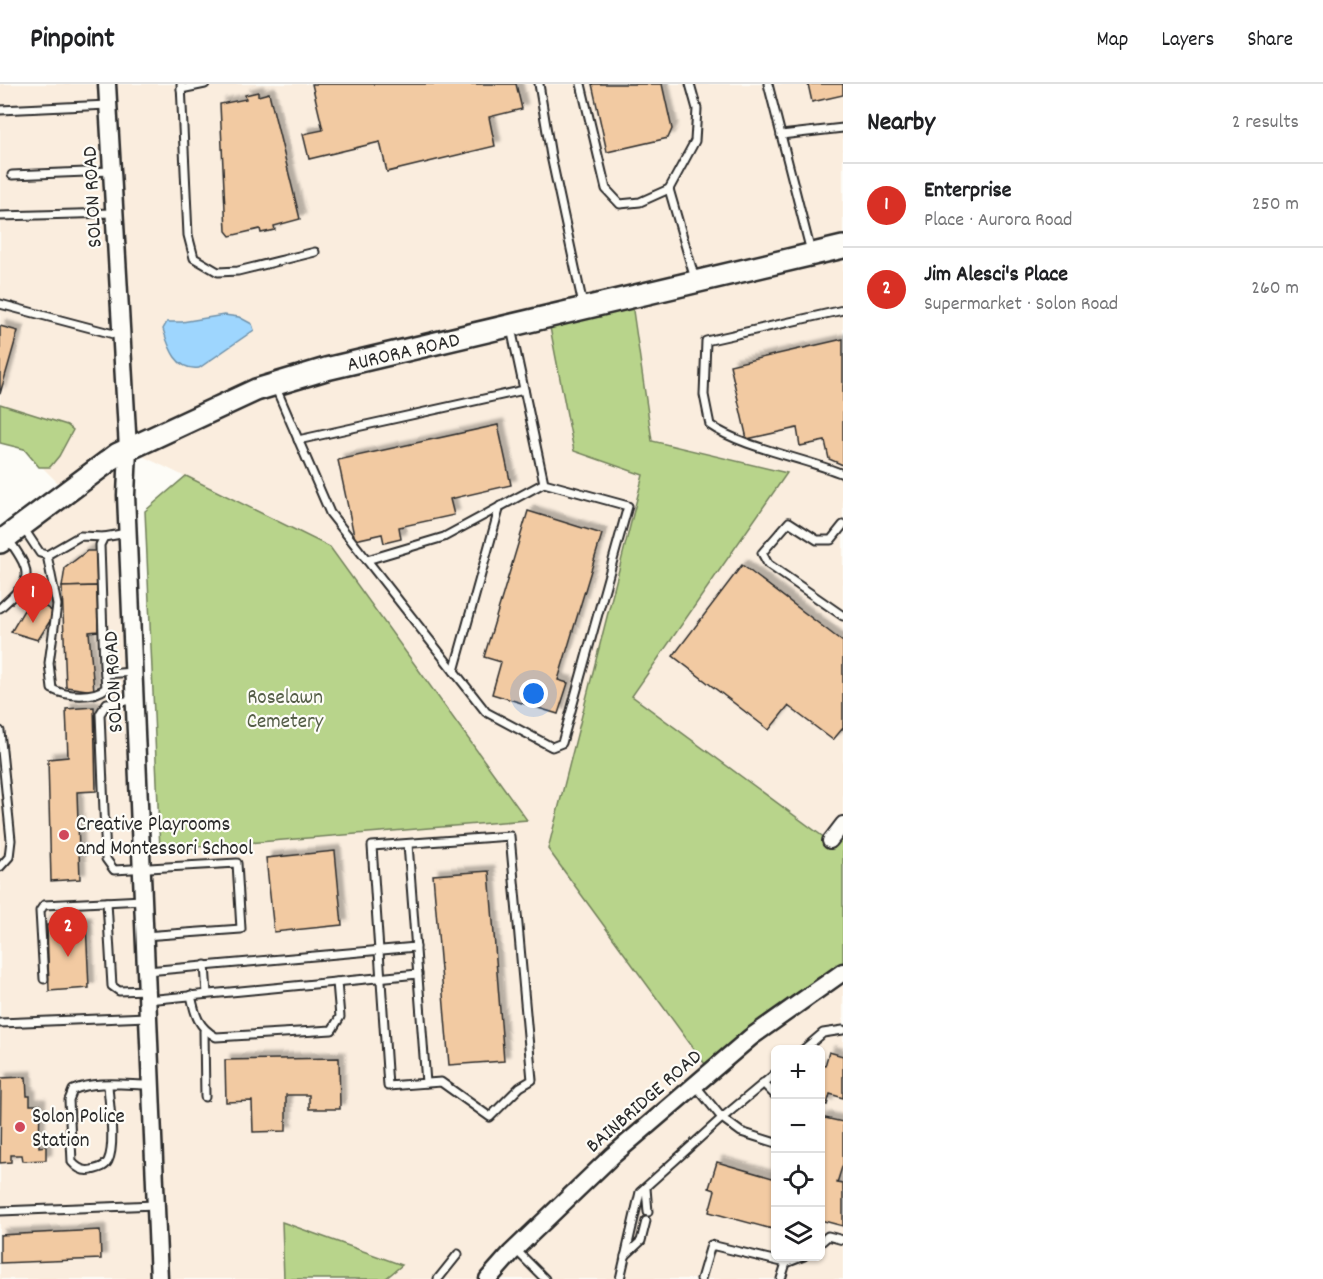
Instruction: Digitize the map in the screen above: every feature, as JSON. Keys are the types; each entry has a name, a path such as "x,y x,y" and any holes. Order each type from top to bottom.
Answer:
{"main road":[{"name":"AURORA ROAD","path":"9,534 74,484 128,449 192,418 274,385 326,369 843,247"}],"street":[{"name":"SOLON ROAD","path":"107,84 128,449 128,533 159,1279"},
{"path":"830,841 843,824"},
{"name":"BAINBRIDGE ROAD","path":"488,1279 515,1249 612,1156 751,1036 843,972"}],"lane":[{"path":"205,84 181,86 188,235 194,258 218,272 237,271 315,252"},
{"path":"539,84 551,156 584,308"},
{"path":"581,84 606,189 620,204 640,202 669,189 695,141 697,109 690,84"},
{"path":"768,84 811,255"},
{"path":"0,110 108,105"},
{"path":"782,135 843,128"},
{"path":"12,175 111,171"},
{"path":"669,189 696,282"},
{"path":"0,216 113,213"},
{"path":"0,304 121,336"},
{"path":"843,310 706,341 704,395 710,425 724,435 810,461 843,474"},
{"path":"511,326 544,483"},
{"path":"274,385 330,513 486,712 552,747 561,743 628,506 544,483 444,537 367,560"},
{"path":"297,440 524,390"},
{"path":"454,671 500,506"},
{"path":"843,525 831,540 816,540 789,522 762,554 768,564 843,616"},
{"path":"9,534 47,555 80,536 104,537 128,533"},
{"path":"0,608 23,587 27,573 9,534"},
{"path":"47,555 57,605 49,663 52,689 62,694 99,694 106,688 100,545 104,537"},
{"path":"105,674 134,672"},
{"path":"135,700 107,703 100,714 106,859 114,870 237,863 241,929 144,936"},
{"path":"0,731 11,840 9,857 0,867"},
{"path":"510,836 532,1080 520,1087 490,1117 441,1082 388,1086 377,950 372,846 408,844 510,836"},
{"path":"408,844 426,1083"},
{"path":"44,979 40,911 44,905 143,900"},
{"path":"107,902 112,986 119,991 147,995 191,995 418,974"},
{"path":"147,971 416,947"},
{"path":"205,965 207,994"},
{"path":"191,995 195,1017 204,1031 216,1038 332,1030 340,1017 337,982"},
{"path":"0,1023 148,1017"},
{"path":"809,1045 823,1033 843,1030"},
{"path":"204,1031 205,1097"},
{"path":"620,1279 640,1192 771,1077"},
{"path":"763,1083 771,1091"},
{"path":"108,1085 111,1147 108,1161 102,1167 88,1171 77,1168 72,1162 69,1100 73,1090 83,1086 108,1085 151,1085"},
{"path":"695,1085 722,1118 741,1132 771,1141"},
{"path":"646,1188 648,1212"},
{"path":"0,1211 156,1205"},
{"path":"625,1256 641,1241 646,1221"},
{"path":"825,1239 828,1236 843,1240"},
{"path":"701,1279 711,1245 786,1263 792,1261"},
{"path":"515,1249 545,1279"},
{"path":"438,1279 458,1254"},
{"path":"781,1279 786,1263"}],"shaded area":[{"path":"0,84 843,84 843,824 830,841 632,696 787,473 652,441 548,849 710,1071 843,972 843,1279 385,1279 401,1265 282,1223 284,1279 0,1279 0,542 65,490 24,449 0,434","holes":["128,449 330,547 526,819 142,848"]}],"green space":[{"path":"631,297 652,441 787,473 632,696 829,841 843,824 843,972 710,1071 548,849 643,475 574,451 548,317"},
{"path":"0,404 67,425 73,430 59,456 50,467 39,467 24,449 0,443"},
{"name":"Roselawn Cemetery","path":"186,476 330,547 527,820 160,850 145,511"},
{"path":"282,1222 402,1265 385,1279 284,1279"}],"water":[{"path":"224,315 239,317 252,324 254,330 199,368 191,368 179,362 171,350 163,329 167,322 182,322"}],"building":[{"path":"312,84 516,84 522,109 489,117 495,146 387,172 380,142 309,159 303,134 323,130"},
{"path":"592,84 662,84 672,129 668,138 607,152"},
{"path":"808,84 843,84 843,95 812,102"},
{"path":"258,92 258,96 269,93 300,219 274,226 275,230 261,233 260,229 230,236 226,231 220,104 246,99 245,95"},
{"path":"0,326 18,331 0,394"},
{"path":"843,339 843,465 829,459 825,441 800,446 797,428 747,439 730,365"},
{"path":"498,425 511,485 450,499 454,515 399,527 401,539 384,543 382,534 355,540 338,460"},
{"path":"528,511 602,534 558,680 568,683 558,714 492,694 501,662 484,657"},
{"path":"87,551 96,551 97,586 62,587 65,568"},
{"path":"742,565 843,642 843,728 833,740 788,706 769,730 673,656"},
{"path":"97,586 98,631 89,632 94,691 66,687 62,587"},
{"path":"38,602 55,613 38,640 11,632 24,610 30,614"},
{"name":"Creative Playrooms and Montessori School","path":"94,707 96,791 77,792 80,879 51,881 48,759 68,757 66,709"},
{"path":"335,851 342,925 274,932 266,858"},
{"path":"489,871 504,1061 449,1065 433,875"},
{"path":"86,923 89,988 49,991 47,925"},
{"path":"829,1052 843,1056 843,1098 830,1094 827,1105 825,1104 825,1066"},
{"path":"339,1058 340,1109 309,1109 309,1095 286,1095 286,1131 253,1132 252,1101 226,1102 225,1060"},
{"name":"Solon Police Station","path":"26,1077 30,1105 40,1105 39,1147 46,1146 46,1160 23,1161 22,1155 11,1155 11,1162 0,1163 1,1078"},
{"path":"825,1118 843,1122 843,1164 837,1183 843,1184 843,1226 825,1221"},
{"path":"717,1162 771,1178 771,1229 709,1212 715,1190 709,1188"},
{"path":"100,1230 101,1259 0,1263 0,1235"}],"place":[{"name":"Enterprise","path":"33,623"},
{"name":"Creative Playrooms and Montessori School","path":"64,835"},
{"name":"Jim Alesci's Place","path":"68,957"},
{"name":"Solon Police Station","path":"20,1127"}]}
